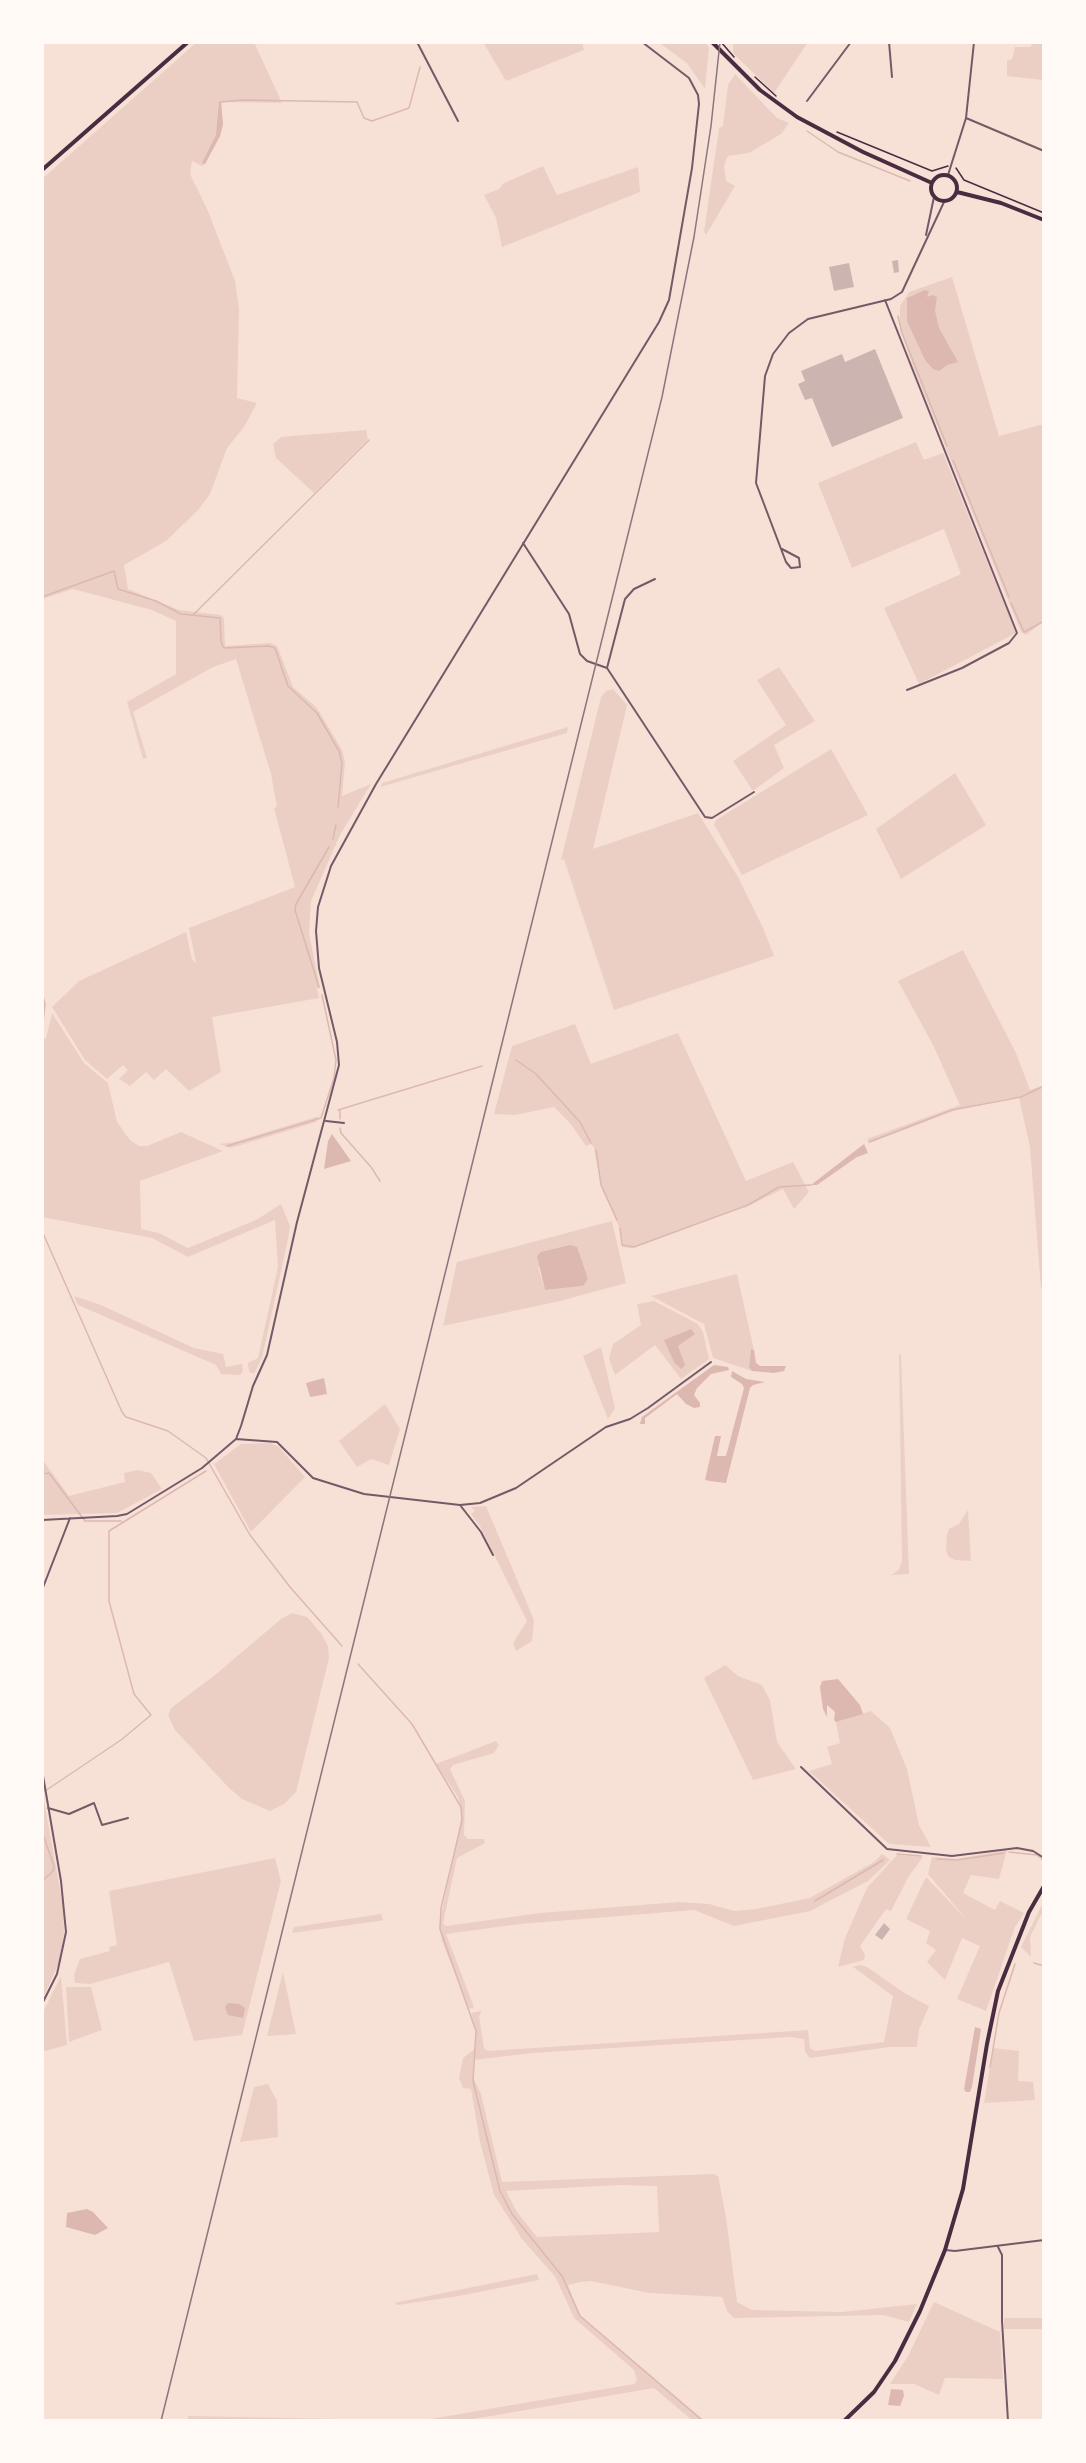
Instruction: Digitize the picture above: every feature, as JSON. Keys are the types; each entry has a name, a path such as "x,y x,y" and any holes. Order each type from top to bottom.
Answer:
{"main road":[{"path":"42,170 188,42"},
{"path":"712,42 760,90 797,117 863,152 932,183"},
{"path":"940,175 948,176 957,184 957,192 952,199 944,202 934,197 932,183 940,175"},
{"path":"957,192 1001,203 1044,220"},
{"path":"844,2421 874,2392 895,2361 921,2311 945,2250 963,2189 996,2000 1014,1945 1044,1886"}],"street":[{"path":"417,42 458,121"},
{"path":"42,1520 127,1514 205,1466 236,1438 253,1386 267,1355 297,1222 326,1121 340,1059 317,951 317,920 326,881 358,814 659,322 669,300 692,168 699,104 698,95 689,78 642,42"},
{"path":"807,101 851,42"},
{"path":"889,42 892,77"},
{"path":"948,176 966,118 974,42"},
{"path":"966,118 1044,151"},
{"path":"926,237 934,197"},
{"path":"782,549 799,558 800,567 795,569 788,566 759,493 755,472 768,365 782,339 808,319 895,297 904,289 944,202"},
{"path":"885,300 1017,633 1009,643 956,671 907,690"},
{"path":"524,543 569,614 580,654 587,661 607,668 705,817 712,818 754,792"},
{"path":"607,668 625,599 634,589 655,579"},
{"path":"326,1121 344,1123"},
{"path":"236,1438 277,1442 313,1478 344,1489 379,1497 460,1505 489,1500 516,1488 606,1427 648,1408 711,1362"},
{"path":"460,1505 481,1532 493,1555"},
{"path":"42,1590 70,1518"},
{"path":"801,1767 887,1849 952,1856 1017,1848 1033,1851 1044,1858"},
{"path":"42,1770 65,1906 66,1932 57,1974 42,2004"},
{"path":"48,1808 69,1814 94,1803 102,1826 128,1818"},
{"path":"945,2250 955,2252 1044,2240"},
{"path":"998,2247 1003,2265 1002,2321 1008,2421"}],"path":[{"path":"721,42 738,61"},
{"path":"750,73 777,96"},
{"path":"832,130 932,171 945,165 950,166 957,169 964,180 1044,213"}],"shaded area":[{"path":"197,42 254,42 282,103 221,102 223,124 220,136 205,164 202,166 192,161 190,174 208,211 235,281 239,309 237,398 257,403 244,427 227,448 210,494 198,510 166,541 124,565 128,589 179,610 221,615 224,619 225,646 270,643 277,646 293,687 317,708 342,750 345,762 342,796 371,784 340,835 311,901 309,933 320,988 317,989 319,998 212,1017 221,1072 189,1091 166,1069 154,1080 146,1072 130,1086 119,1079 128,1070 123,1065 107,1079 85,1060 52,1007 79,981 186,932 192,959 196,963 189,928 295,887 274,808 277,807 271,774 236,659 213,667 133,712 147,758 143,759 127,702 176,674 176,621 152,610 73,589 42,599 42,179"},
{"path":"483,42 582,42 584,50 506,81"},
{"path":"658,42 704,42 709,47 705,89 687,63"},
{"path":"733,42 808,42 774,93 733,53"},
{"path":"1032,42 1044,42 1044,91 1043,80 1007,76 1007,61 1012,59 1015,47 1031,47"},
{"path":"735,74 777,118 789,123 781,134 749,153 728,156 724,166 726,181 735,186 706,235 704,232 719,128 723,126 728,85"},
{"path":"219,102 221,102 223,124 220,136 205,164 202,163 216,135"},
{"path":"543,166 557,195 638,167 640,192 502,247 496,218 484,195 499,189 504,183"},
{"path":"952,277 999,436 1044,424 1044,621 1026,635 1021,632 915,372 900,329 900,306 909,292"},
{"path":"925,290 929,291 927,297 933,295 937,297 935,311 939,328 958,362 947,365 939,371 933,369 925,360 907,321 907,298"},
{"path":"366,430 368,439 314,493 276,458 273,444 281,437"},
{"path":"916,442 924,460 943,453 1016,633 919,684 884,608 961,574 944,529 852,568 818,483"},
{"path":"779,667 815,721 774,745 784,768 753,791 733,761 786,725 757,680"},
{"path":"613,689 627,705 593,849 698,813 738,877 774,956 614,1010 564,859 561,860 601,697 606,691"},
{"path":"568,727 567,733 380,787 382,783"},
{"path":"831,749 868,815 742,875 714,824 716,820"},
{"path":"955,773 986,825 901,879 876,829"},
{"path":"963,950 1016,1053 1030,1090 1044,1085 1044,1288 1041,1289 1030,1147 1019,1098 961,1108 870,1143 867,1139 960,1105 933,1045 898,981"},
{"path":"52,1013 84,1063 108,1083 117,1122 130,1140 139,1146 147,1146 181,1132 223,1151 140,1181 141,1229 159,1233 188,1248 256,1220 281,1204 290,1226 288,1239 262,1358 254,1374 249,1372 248,1363 258,1358 278,1267 275,1220 188,1257 152,1238 42,1217 42,1040 46,1038"},
{"path":"575,1024 591,1064 678,1033 746,1181 793,1162 809,1192 794,1209 783,1189 744,1208 743,1206 631,1248 622,1247 620,1229 601,1187 594,1147 591,1144 586,1146 570,1123 554,1107 515,1115 494,1114 512,1046"},
{"path":"319,1116 316,1122 231,1148 219,1144 234,1142"},
{"path":"332,1134 351,1161 324,1169 328,1141"},
{"path":"864,1144 868,1153 857,1157 817,1185 811,1185"},
{"path":"612,1221 626,1283 560,1301 443,1326 457,1262","holes":["538,1267 584,1268 588,1279 583,1286 545,1290"]},
{"path":"570,1245 577,1247 588,1279 583,1286 545,1290 537,1256 541,1252"},
{"path":"737,1274 754,1350 751,1349 749,1367 752,1371 713,1358 704,1324 651,1296"},
{"path":"74,1296 101,1305 194,1348 223,1354 226,1367 242,1364 243,1371 240,1375 221,1374 216,1365 78,1305"},
{"path":"654,1301 698,1324 703,1332 709,1359 681,1379 655,1345 615,1375 609,1359 613,1344 641,1325 637,1304"},
{"path":"691,1329 695,1334 678,1346 685,1365 681,1369 674,1362 664,1340"},
{"path":"601,1347 615,1408 608,1419 583,1356"},
{"path":"751,1349 754,1350 756,1363 760,1366 786,1366 784,1371 774,1373 752,1371 749,1367"},
{"path":"901,1354 909,1574 891,1575 899,1570 902,1561 899,1355"},
{"path":"714,1365 728,1367 729,1370 711,1374 697,1388 694,1395 700,1407 694,1408 686,1404 677,1394 645,1418 645,1424 640,1424 642,1417"},
{"path":"732,1371 746,1379 765,1382 750,1388 726,1483 705,1480 715,1436 721,1436 717,1456 726,1456 744,1388 731,1377"},
{"path":"324,1378 327,1394 310,1397 306,1383"},
{"path":"385,1404 400,1429 389,1465 371,1459 357,1467 339,1441"},
{"path":"270,1443 279,1447 305,1477 251,1532 214,1464 241,1444"},
{"path":"42,1459 69,1496 125,1482 124,1473 138,1470 151,1473 162,1489 117,1513 42,1515"},
{"path":"486,1506 534,1620 532,1641 516,1651 513,1643 527,1621 480,1526 471,1514 475,1511 471,1507"},
{"path":"968,1510 971,1561 955,1560 949,1557 946,1551 947,1535 949,1529 959,1524"},
{"path":"292,1613 307,1617 321,1633 328,1646 329,1658 296,1792 284,1804 270,1811 242,1799 229,1788 175,1730 168,1715 171,1708 215,1675 281,1619"},
{"path":"725,1665 738,1676 762,1685 770,1700 777,1742 796,1769 753,1780 704,1678"},
{"path":"838,1679 860,1705 863,1714 836,1722 835,1712 827,1705 827,1717 823,1709 820,1687 822,1681"},
{"path":"871,1711 890,1728 907,1769 919,1825 931,1847 889,1844 809,1771 832,1764 827,1747 840,1743 836,1722"},
{"path":"496,1741 499,1745 494,1753 453,1765 450,1769 465,1801 464,1835 468,1839 484,1839 485,1843 457,1858 443,1923 446,1926 540,1913 679,1902 709,1904 734,1911 756,1909 810,1898 874,1862 882,1854 890,1860 868,1881 810,1911 734,1926 694,1910 520,1924 446,1934 474,2007 469,2009 442,1941 439,1925 462,1813 458,1797 436,1764"},
{"path":"42,1789 63,1907 64,1932 60,1960 42,2001"},
{"path":"1007,1850 999,1879 971,1875 963,1893 995,1910 1000,1901 1024,1913 1015,1927 986,2011 957,1999 980,1946 962,1938 945,1980 927,1962 936,1950 926,1943 930,1931 906,1919 926,1877 968,1921 928,1874 932,1857 956,1859"},
{"path":"897,1855 923,1857 909,1876 891,1911 886,1909 860,1946 865,1955 864,1960 838,1967 845,1938 867,1888"},
{"path":"275,1858 281,1881 242,2035 194,2041 169,1962 90,1984 75,1983 74,1975 80,1959 110,1951 109,1947 117,1945 109,1891"},
{"path":"1044,1901 1044,1909 1030,1937 1031,1957 1021,1947"},
{"path":"381,1914 383,1920 379,1921 292,1933 294,1927"},
{"path":"860,1965 867,1967 906,1994 929,2006 919,2030 917,2047 890,2047 810,2058 805,2052 804,2039 791,2037 532,2053 474,2060 474,2079 481,2094 502,2182 714,2174 718,2176 726,2217 737,2302 752,2310 842,2312 917,2304 909,2322 883,2315 734,2318 727,2311 722,2297 649,2293 591,2281 580,2282 568,2285 580,2315 705,2421 693,2421 654,2388 462,2421 419,2421 634,2384 637,2380 634,2370 574,2318 556,2278 522,2239 494,2195 480,2142 471,2089 463,2088 459,2078 463,2058 476,2048 476,2032 471,2013 482,2011 479,2016 484,2048 488,2051 808,2030 810,2048 815,2051 884,2042 893,1996 853,1967","holes":["619,2185 657,2186 659,2232 537,2237 517,2212 506,2191"]},
{"path":"283,1972 296,2034 267,2036"},
{"path":"61,1976 67,2045 42,2052 42,2014"},
{"path":"66,1987 91,1987 102,2030 69,2042"},
{"path":"228,2003 239,2004 245,2008 243,2018 228,2015 225,2007"},
{"path":"975,2027 981,2029 972,2087 970,2092 966,2092 964,2089"},
{"path":"993,2048 1019,2051 1018,2081 1033,2082 1035,2100 984,2103"},
{"path":"268,2084 277,2101 278,2137 240,2142 254,2087"},
{"path":"87,2209 93,2212 108,2228 95,2235 66,2227 67,2213"},
{"path":"537,2274 539,2280 459,2296 398,2305 394,2303"},
{"path":"934,2302 1000,2332 1003,2379 945,2378 939,2395 914,2384 890,2384 908,2356"},
{"path":"1004,2318 1044,2318 1044,2329 1004,2329"},
{"path":"891,2389 903,2390 904,2396 900,2406 888,2405"},
{"path":"188,2416 339,2419 339,2421 188,2421"}],"building":[{"path":"898,260 899,272 894,273 892,261"},
{"path":"849,263 854,287 834,291 829,267"},
{"path":"875,349 903,418 832,447 812,398 805,400 798,384 805,381 801,371 842,354 845,362"},
{"path":"884,1923 890,1929 882,1940 875,1935"}],"waterway":[{"path":"220,102 243,100 357,102 364,118 372,121 409,108 420,67"},
{"path":"807,131 838,152 910,181"},
{"path":"898,316 902,333 947,446"},
{"path":"193,615 369,440"},
{"path":"953,460 1009,597"},
{"path":"42,597 114,571 118,589 156,601 181,614 220,618 221,642 224,648 269,646 275,648 288,686 317,713 339,751 342,763 338,807"},
{"path":"1011,603 1024,632 1044,621"},
{"path":"333,839 336,825"},
{"path":"319,987 295,910 296,904 329,847"},
{"path":"42,992 45,1004 42,1032"},
{"path":"227,1146 321,1118 334,1078 336,1060 322,995"},
{"path":"516,1060 536,1074 580,1122 591,1143"},
{"path":"338,1110 482,1066"},
{"path":"869,1142 952,1110 1021,1097 1044,1086"},
{"path":"340,1111 340,1119"},
{"path":"340,1128 341,1133 371,1167 380,1181"},
{"path":"596,1150 601,1185 617,1220"},
{"path":"620,1228 622,1245 634,1247 748,1205 779,1187 811,1185"},
{"path":"42,1231 122,1412 126,1417 168,1431 206,1458 250,1535 290,1587 342,1646"},
{"path":"42,1793 121,1740 151,1715 134,1694 109,1601 109,1531 206,1471"},
{"path":"42,1474 49,1473 85,1521 121,1521"},
{"path":"358,1664 412,1724 461,1807 462,1821 441,1908 440,1929 476,2031 473,2081 500,2191 512,2214 562,2276 580,2316 703,2421"},
{"path":"42,1832 54,1866 53,1871 42,1881"},
{"path":"1009,1852 1037,1855 1044,1861"},
{"path":"937,1859 957,1860 1004,1853"},
{"path":"897,1854 921,1856"},
{"path":"815,1901 883,1860"},
{"path":"1034,1963 1044,1966"},
{"path":"990,2067 999,2013 1015,1964"}],"railway":[{"path":"161,2421 662,397 694,237 711,126 720,42"}]}
